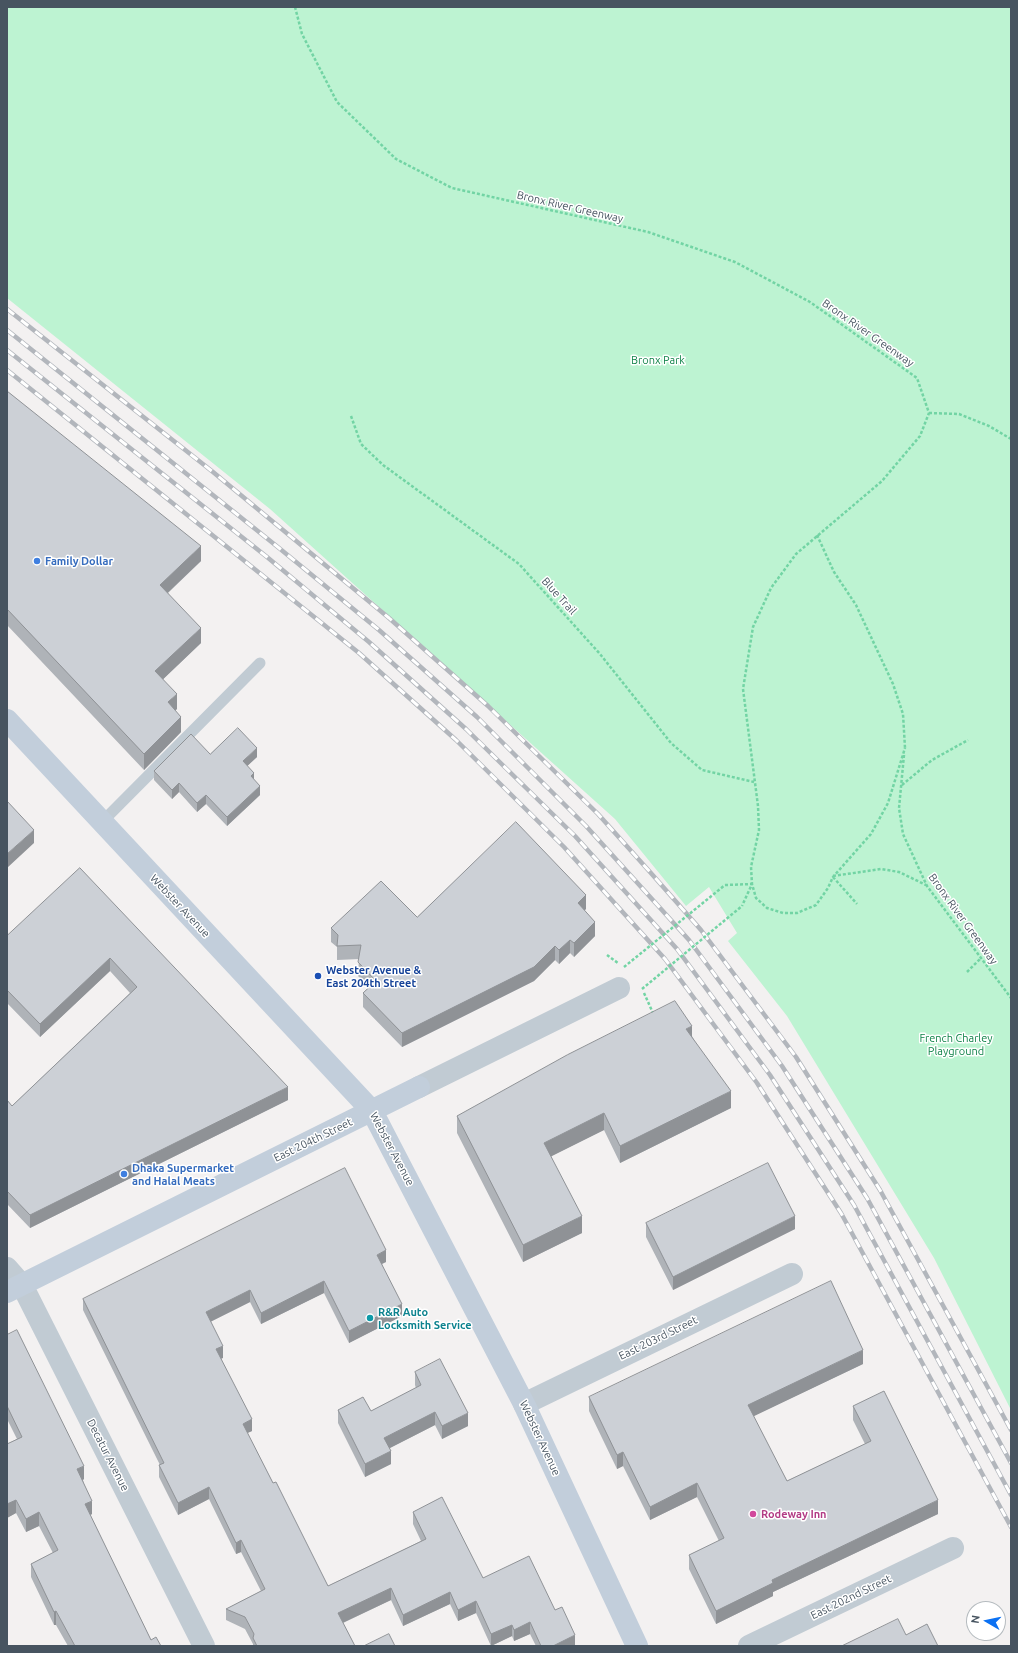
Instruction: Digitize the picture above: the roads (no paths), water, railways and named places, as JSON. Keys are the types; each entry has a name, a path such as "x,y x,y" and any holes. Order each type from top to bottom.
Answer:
{"main road":[{"name":"Webster Avenue","path":"7,720 372,1111 524,1404 637,1646"},
{"name":"East 204th Street","path":"15,1288 420,1088"}],"street":[{"name":"East 204th Street","path":"420,1088 619,988"},
{"name":"Decatur Avenue","path":"7,1268 15,1288 204,1646"},
{"name":"East 203rd Street","path":"524,1404 792,1274"},
{"name":"East 202nd Street","path":"749,1646 953,1548"}],"lane":[{"path":"102,822 260,663"}],"railway":[{"path":"7,309 213,472 389,618 488,706 598,814 650,872 701,930 796,1057 880,1190 1011,1430"},
{"path":"7,330 379,630 477,717 586,826 689,940 782,1066 867,1198 1011,1463"},
{"path":"7,350 267,557 369,642 466,729 575,836 677,949 770,1075 854,1205 1011,1495"},
{"path":"7,370 359,653 456,740 564,847 665,959 757,1083 841,1213 1011,1527"}],"place":[{"name":"Family Dollar","path":"37,561"},
{"name":"Webster Avenue & East 204th Street","path":"318,976"},
{"name":"Dhaka Supermarket and Halal Meats","path":"124,1174"},
{"name":"R&R Auto Locksmith Service","path":"370,1318"},
{"name":"Rodeway Inn","path":"753,1514"}],"park label":[{"name":"Bronx Park","path":"658,360"},
{"name":"French Charley Playground","path":"956,1044"}]}
